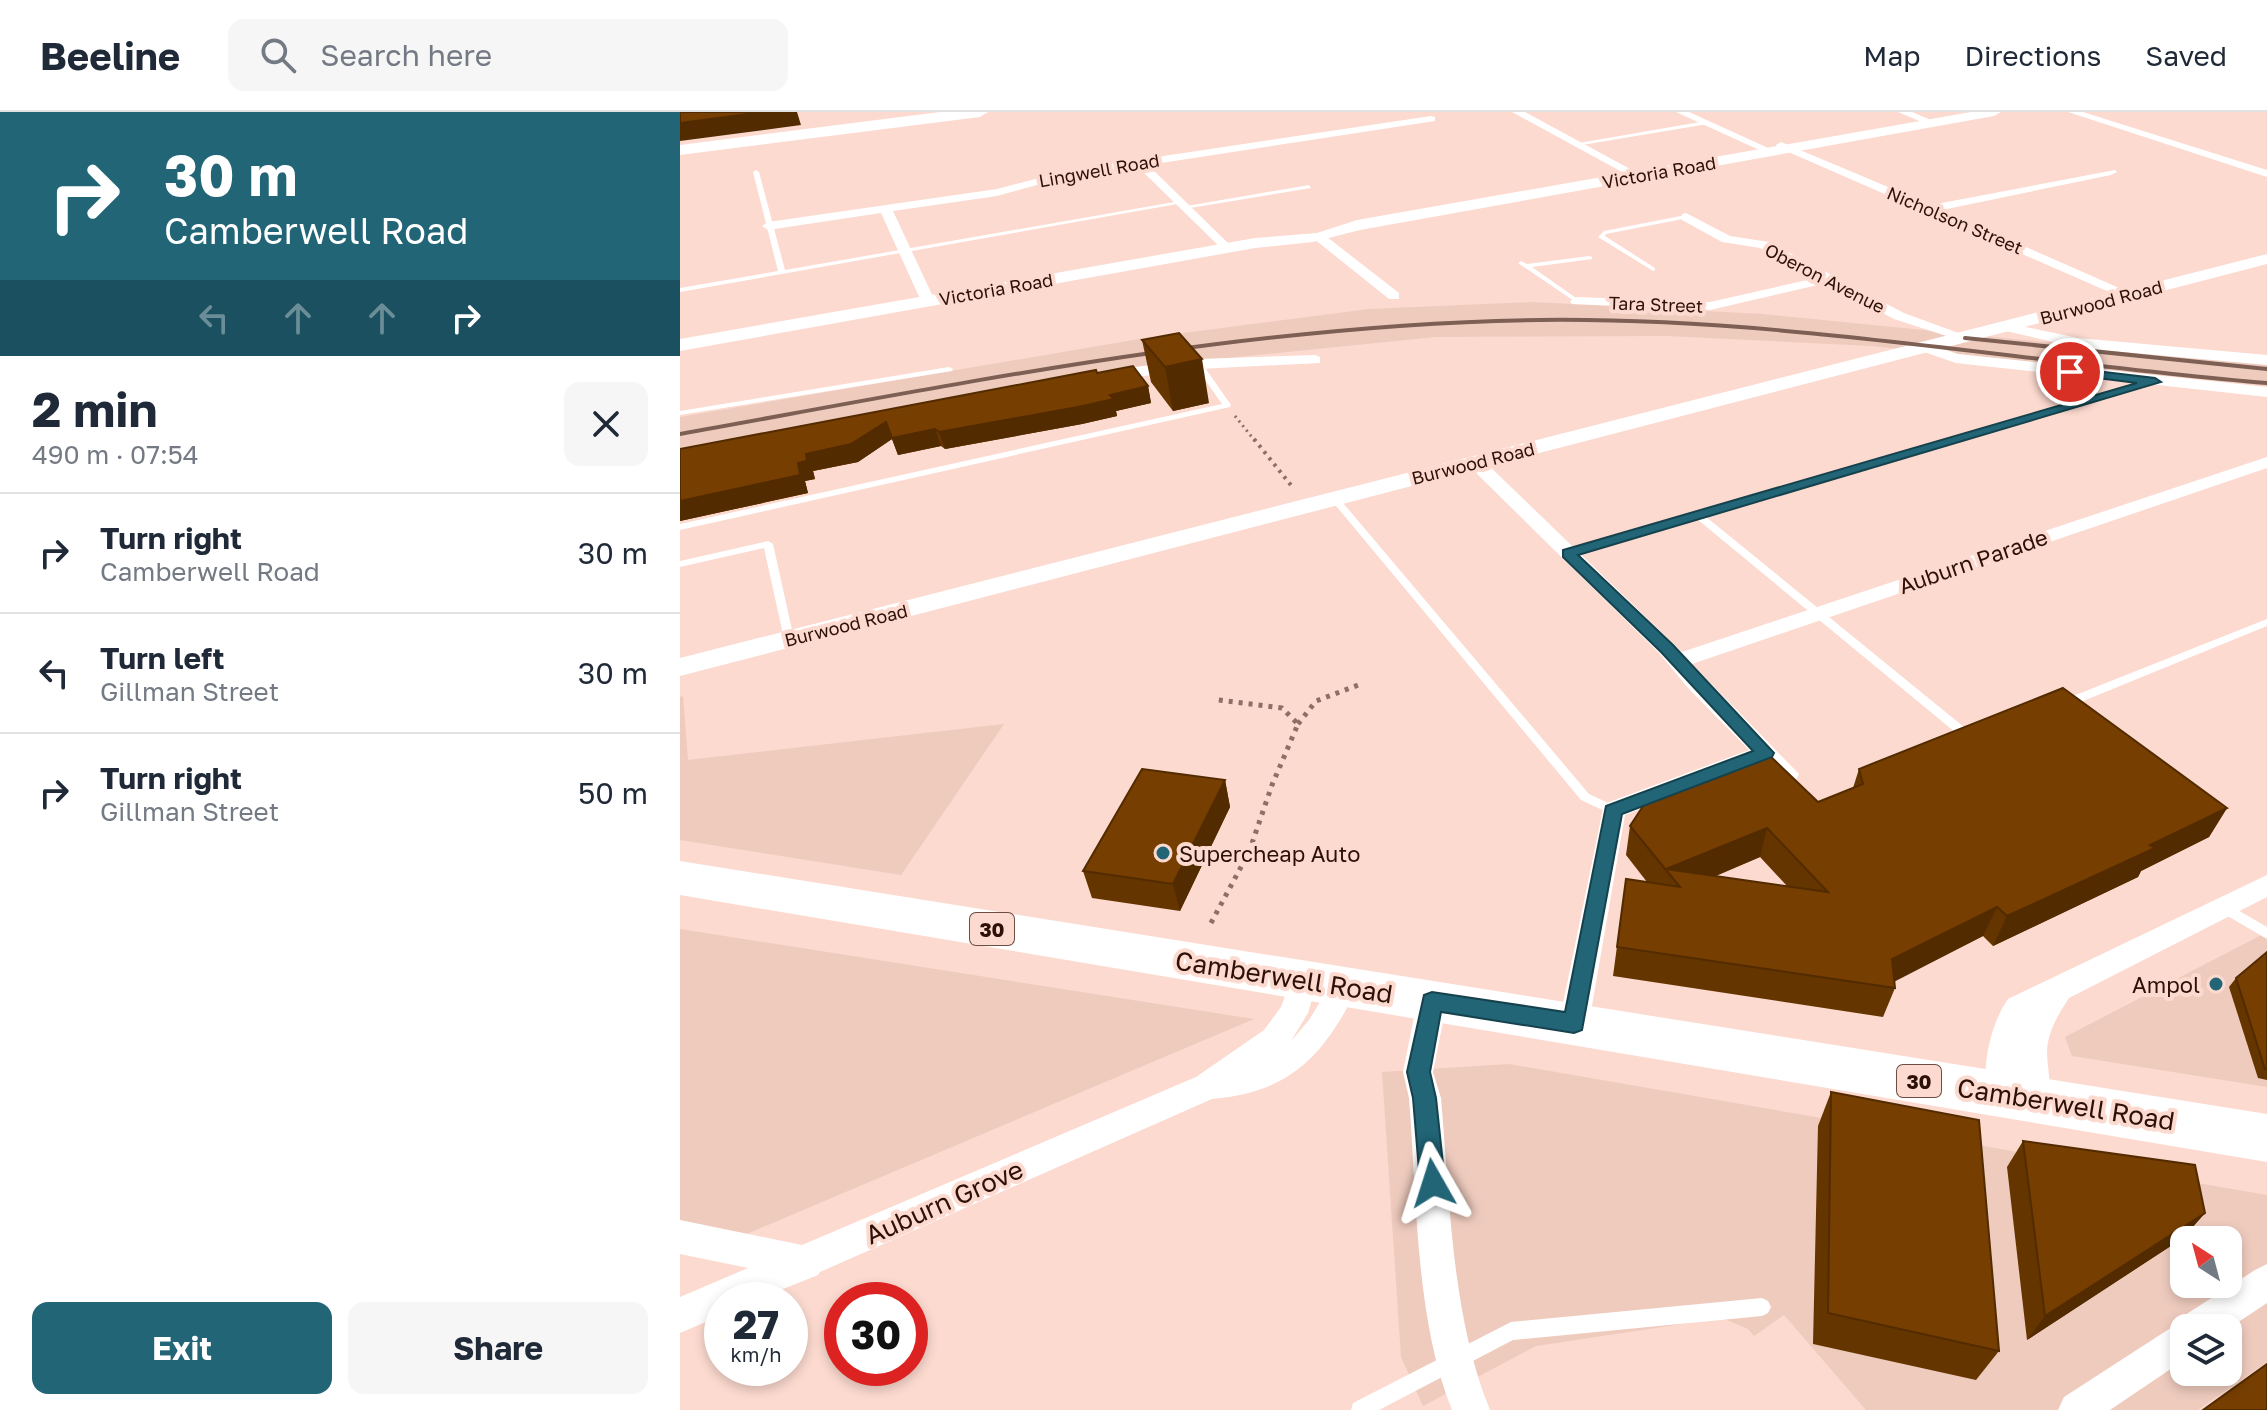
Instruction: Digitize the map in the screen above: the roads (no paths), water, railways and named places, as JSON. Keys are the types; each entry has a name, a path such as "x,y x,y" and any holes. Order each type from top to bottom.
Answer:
{"main road":[{"path":"680,150 980,112"},
{"name":"Camberwell Road","path":"680,878 2267,1138"}],"street":[{"path":"1517,112 1633,174"},
{"name":"Nicholson Street","path":"1681,112 1930,209 2128,295"},
{"path":"1903,112 1929,121"},
{"name":"Victoria Road","path":"1929,121 1968,112"},
{"name":"Victoria Road","path":"680,338 1314,232 1349,222 1994,112"},
{"path":"2073,112 2267,174"},
{"name":"Lingwell Road","path":"768,226 997,192 1070,173 1431,119"},
{"path":"1140,163 1224,246"},
{"path":"1930,209 2111,172"},
{"path":"886,210 927,298"},
{"name":"Oberon Avenue","path":"1686,217 1727,239 1764,245 1894,314 1965,335"},
{"path":"1314,232 1394,296"},
{"name":"Burwood Road","path":"680,667 1925,350 1965,335 2007,327 2267,259"},
{"name":"Tara Street","path":"1577,301 1710,306 1827,279"},
{"name":"Victoria Road","path":"680,345 927,298"},
{"path":"2007,327 2056,340 2265,360"},
{"path":"1925,350 1956,358 2267,392"},
{"path":"1085,379 1198,364 1315,360"},
{"name":"Auburn Parade","path":"1679,661 2267,462"},
{"path":"1476,463 1679,661 1807,794"},
{"path":"1574,1023 1613,810 1765,753"},
{"path":"2019,1097 2031,1038 2059,990 2267,885"},
{"name":"Auburn Grove","path":"680,1315 1207,1087 1245,1082 1291,1062 1321,1029 1324,984"},
{"path":"1432,1002 1418,1072 1425,1098 1452,1361 1471,1410"},
{"path":"680,1237 806,1263"},
{"path":"2219,1314 2267,1282"},
{"path":"2077,1410 2170,1347"}],"lane":[{"path":"1576,144 1706,123"},
{"path":"756,172 782,272"},
{"path":"680,290 1182,205 1309,187"},
{"path":"1653,269 1601,237 1604,233 1686,217"},
{"path":"1577,301 1523,264 1590,258"},
{"path":"680,527 1227,405 1198,364"},
{"path":"680,413 949,369"},
{"path":"1568,553 2155,382"},
{"path":"1335,499 1585,797 1613,810"},
{"path":"1698,515 1973,741"},
{"path":"680,564 768,544 789,639"},
{"path":"2047,711 2267,622"},
{"path":"1959,746 1988,735"},
{"path":"2224,907 2267,934"},
{"path":"1360,1410 1511,1331 1762,1307"}],"railway":[{"path":"680,434 1000,377 1215,344 1322,332 1539,320 1631,321 1813,333 2267,383"},
{"path":"1965,338 2267,369"}],"place":[{"name":"Supercheap Auto","path":"1163,853"},
{"name":"Ampol","path":"2216,984"}]}
